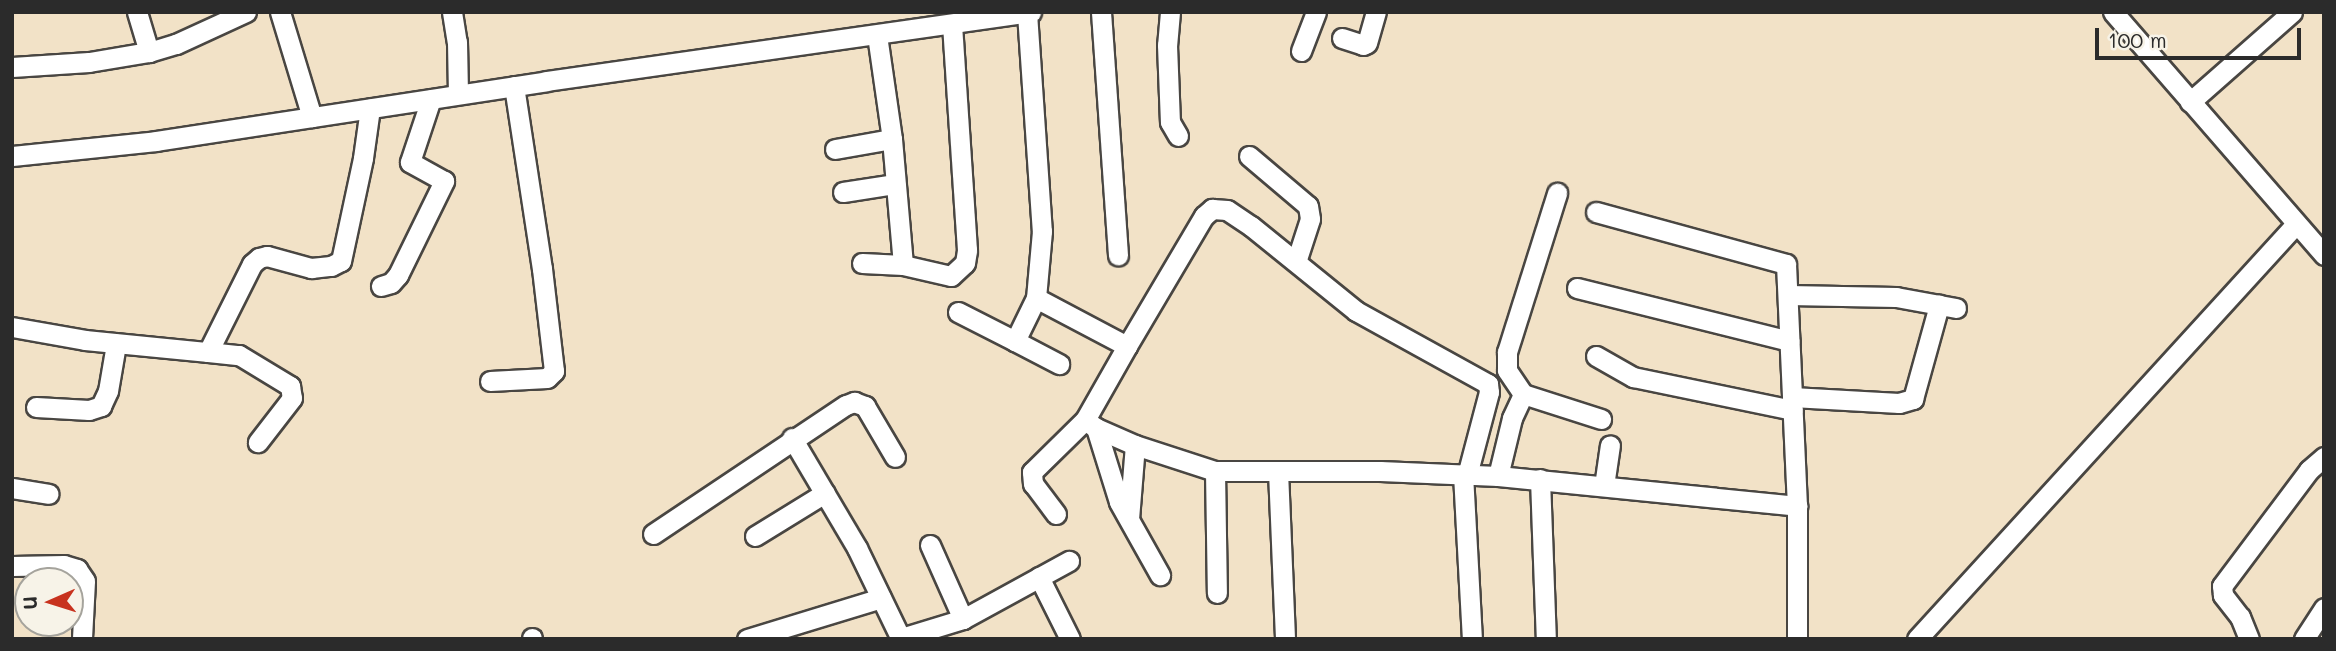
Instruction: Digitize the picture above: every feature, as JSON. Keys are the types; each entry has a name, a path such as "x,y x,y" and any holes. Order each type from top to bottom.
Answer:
{"street":[{"path":"138,12 149,52"},
{"path":"12,67 89,62 149,52 176,44 246,12"},
{"path":"280,12 312,117"},
{"path":"452,12 457,42 458,94"},
{"path":"1101,12 1118,255"},
{"path":"1170,12 1167,46 1170,122 1178,136"},
{"path":"1301,51 1316,12"},
{"path":"1342,38 1363,45 1367,43 1373,32 1376,12"},
{"path":"2113,12 2295,225 2324,255"},
{"path":"12,156 156,141 458,94 877,35 905,21 952,24 1029,13 1042,231 1036,298 1015,341"},
{"path":"2190,102 2287,13"},
{"path":"862,263 903,265 951,276 965,263 967,250 952,24"},
{"path":"877,35 892,139 903,265"},
{"path":"490,382 547,378 552,376 554,371 542,269 514,86"},
{"path":"381,285 391,283 398,275 444,181 411,162 431,99"},
{"path":"208,352 252,264 258,258 267,256 311,268 331,266 341,261 363,158 370,108"},
{"path":"835,149 892,139"},
{"path":"1249,156 1308,206 1310,219 1296,262"},
{"path":"843,192 895,184"},
{"path":"1557,193 1507,352 1507,370 1523,394 1601,419"},
{"path":"1056,514 1038,493 1030,476 1039,463 1091,424 1127,346 1204,216 1212,209 1227,210 1356,311 1488,384 1489,392 1465,475 1472,639"},
{"path":"1596,212 1783,262 1787,267 1797,506 1797,639"},
{"path":"1917,639 2295,225"},
{"path":"1577,288 1790,341"},
{"path":"1596,356 1633,377 1792,404 1899,402 1913,399 1947,306 1896,296 1788,295"},
{"path":"1036,298 1127,346"},
{"path":"958,312 1059,364"},
{"path":"12,327 116,344 239,355 290,386 292,398 258,442"},
{"path":"36,407 89,410 101,405 108,391 116,344"},
{"path":"1498,476 1512,418 1523,394"},
{"path":"653,534 792,438 846,405 859,403 864,406 895,457"},
{"path":"1091,424 1135,445 1215,471 1498,476 1797,506"},
{"path":"1091,424 1119,502 1160,575"},
{"path":"792,438 857,548 901,638 963,619 1069,561"},
{"path":"1129,519 1135,445"},
{"path":"1604,486 1610,446"},
{"path":"2249,639 2240,617 2223,595 2222,586 2309,470 2324,457"},
{"path":"1215,471 1217,593"},
{"path":"1278,471 1285,639"},
{"path":"1540,479 1546,639"},
{"path":"12,488 49,494"},
{"path":"755,536 825,493"},
{"path":"930,545 963,619"},
{"path":"12,566 64,565 78,569 85,581 82,639"},
{"path":"1039,577 1070,639"},
{"path":"747,639 881,598"},
{"path":"2304,639 2324,608"}]}
